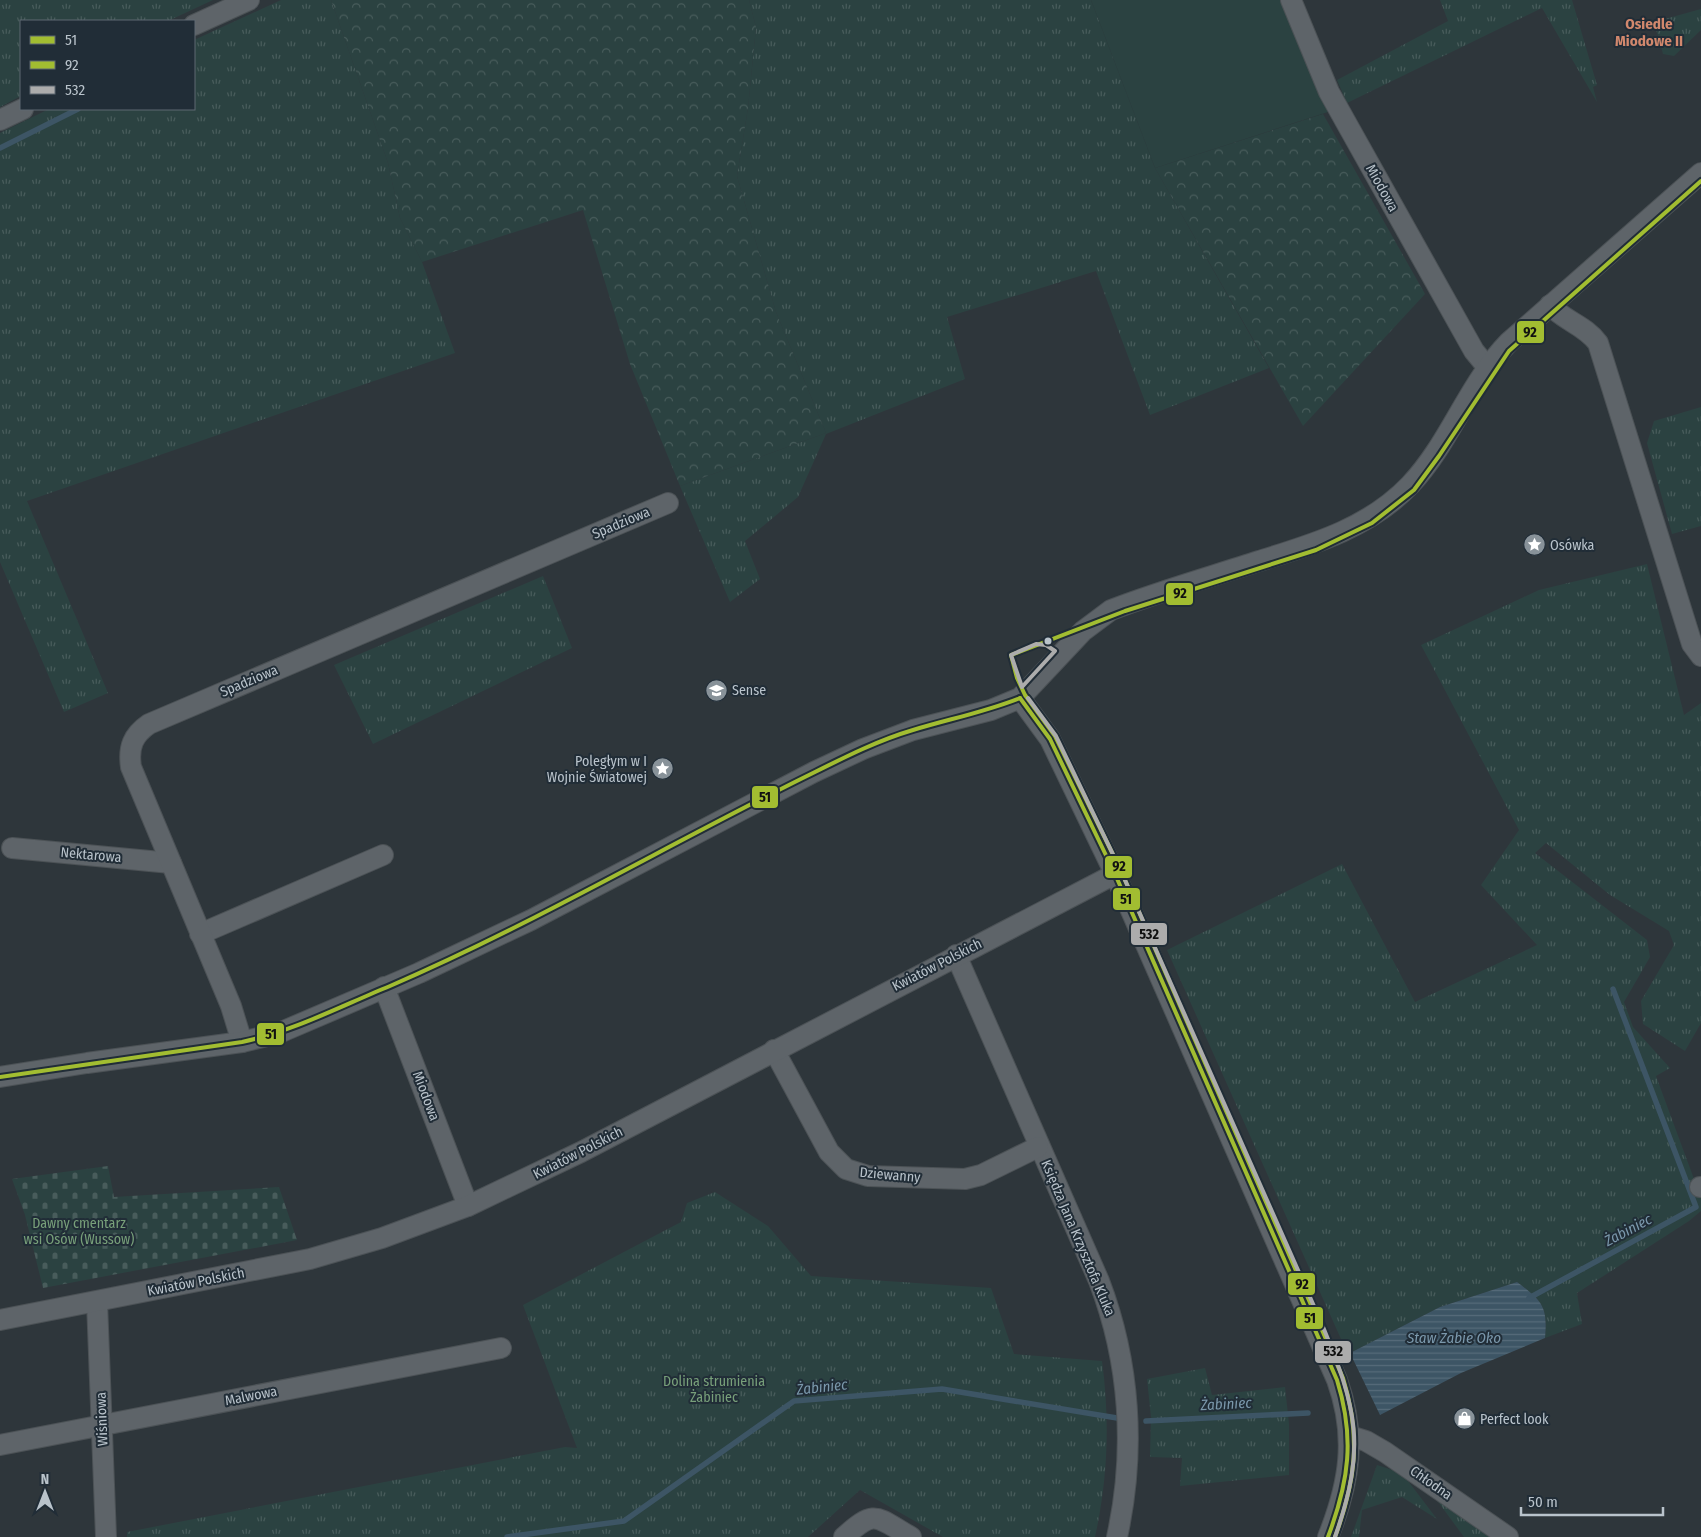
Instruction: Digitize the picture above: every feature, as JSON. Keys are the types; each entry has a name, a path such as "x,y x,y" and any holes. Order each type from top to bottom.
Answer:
{"street":[{"path":"195,25 249,0"},
{"name":"Miodowa","path":"1291,0 1329,92 1474,351 1488,368"},
{"path":"0,120 21,110"},
{"path":"0,1077 87,1062 242,1042 275,1035 540,915 814,772 863,749 913,730 991,710 1020,698 1083,631 1112,610 1314,544 1370,518 1393,501 1418,475 1488,368 1509,342 1701,173"},
{"path":"1550,305 1558,314 1590,332 1598,343 1692,644 1701,656"},
{"name":"Spadziowa","path":"242,1042 231,1006 131,767 131,746 139,731 149,724 668,503"},
{"path":"1020,698 1050,738 1115,874 1329,1357 1343,1396 1350,1436 1345,1485 1328,1537"},
{"name":"Nektarowa","path":"12,848 171,863"},
{"path":"200,934 383,855"},
{"name":"Kwiatów Polskich","path":"0,1320 282,1265 347,1250 468,1206 556,1164 1115,874"},
{"name":"Księdza Jana Krzysztofa Kluka","path":"956,955 1038,1147 1099,1281 1112,1318 1120,1350 1126,1400 1128,1462 1117,1537"},
{"name":"Miodowa","path":"384,987 468,1206"},
{"name":"Dziewanny","path":"774,1050 829,1152 846,1169 856,1173 868,1176 965,1179 981,1175 1038,1147"},
{"name":"Wiśniowa","path":"97,1302 106,1537"},
{"name":"Malwowa","path":"0,1445 501,1348"},
{"name":"Chłodna","path":"1350,1436 1366,1441 1385,1452 1508,1537"},
{"path":"844,1537 863,1520 872,1517 911,1537"}],"green space":[{"path":"0,0 213,0 170,20 20,20 20,97 0,107"},
{"path":"281,0 331,0 388,163 400,218 422,262 455,353 27,501 108,693 64,712 0,562 0,133 47,110 195,110 195,40"},
{"path":"331,0 749,0 756,27 748,108 737,176 776,312 826,433 680,486 630,364 583,210 422,262 400,218 388,163"},
{"path":"749,0 1091,0 1155,168 1269,368 1150,415 1096,271 947,317 965,379 826,434 798,497 745,541 760,579 730,602 680,486 826,433 776,312 737,176 748,108 756,27"},
{"path":"1091,0 1281,0 1328,112 1155,168"},
{"path":"1440,0 1572,0 1597,85 1593,87 1597,102 1542,8 1347,103 1337,80 1448,21"},
{"path":"1701,9 1701,30 1674,56 1663,54 1654,22"},
{"path":"1323,114 1425,294 1303,426 1155,168"},
{"path":"1701,407 1701,526 1672,534 1647,443 1654,421"},
{"path":"1647,564 1684,715 1701,703 1701,1023 1685,1051 1643,1024 1641,1001 1674,945 1669,931 1610,895 1546,843 1535,853 1647,940 1650,957 1624,1002 1633,1027 1670,1068 1656,1076 1701,1198 1701,1211 1689,1221 1577,1293 1582,1324 1545,1338 1546,1327 1542,1305 1517,1282 1440,1307 1350,1353 1341,1339 1167,950 1342,864 1415,1002 1537,945 1481,885 1519,830 1421,645 1539,590"},
{"path":"543,576 572,648 373,744 334,665"},
{"name":"Dawny cmentarz wsi Osów (Wussow)","path":"108,1166 114,1197 279,1187 297,1240 43,1288 25,1215 12,1179"},
{"name":"Dolina strumienia Żabiniec","path":"715,1192 768,1226 811,1276 991,1288 1014,1354 1102,1361 1107,1427 1103,1493 1095,1537 943,1537 860,1490 808,1537 127,1537 127,1532 565,1447 577,1448 523,1305 681,1222 687,1203"},
{"path":"1205,1368 1212,1395 1285,1387 1289,1424 1289,1475 1180,1486 1182,1458 1150,1457 1151,1417 1147,1379"},
{"path":"1377,1465 1402,1473 1437,1519 1402,1497 1362,1510 1359,1537 1351,1537"},
{"path":"1433,1495 1494,1537 1464,1537"}],"water":[{"name":"Staw Żabie Oko","path":"1517,1282 1542,1305 1546,1327 1545,1338 1461,1373 1380,1415 1350,1353 1440,1307"}],"waterway":[{"path":"0,148 76,110"},
{"name":"Żabiniec","path":"1529,1298 1696,1207 1613,989"},
{"name":"Żabiniec","path":"507,1537 624,1521 794,1401 942,1389 1117,1418"},
{"name":"Żabiniec","path":"1146,1421 1308,1413"}],"transit line":[{"name":"92","path":"1335,1537 1348,1496 1354,1458 1352,1419 1343,1378 1121,871 1055,736 1025,695 1017,678 1011,655 1125,611 1316,550 1372,523 1414,490 1509,351 1701,181"},
{"name":"532","path":"1036,644 1046,645 1055,651 1022,687 1011,655 1036,644"},
{"name":"51","path":"1020,698 1050,739 1115,874 1337,1380 1346,1421 1347,1459 1341,1497 1328,1537"},
{"name":"51","path":"0,1077 242,1042 299,1025 444,962 498,936 762,799 863,749 900,734 1020,698"},
{"name":"532","path":"1028,698 1056,736 1121,871 1333,1352 1350,1404 1354,1428 1351,1477 1335,1537"}],"place":[{"name":"Osówka","path":"1534,545"},
{"name":"Sense","path":"716,690"},
{"name":"Poległym w I Wojnie Światowej","path":"663,769"},
{"name":"Perfect look","path":"1464,1419"}],"district":[{"name":"Osiedle Miodowe II","path":"1649,32"}]}
